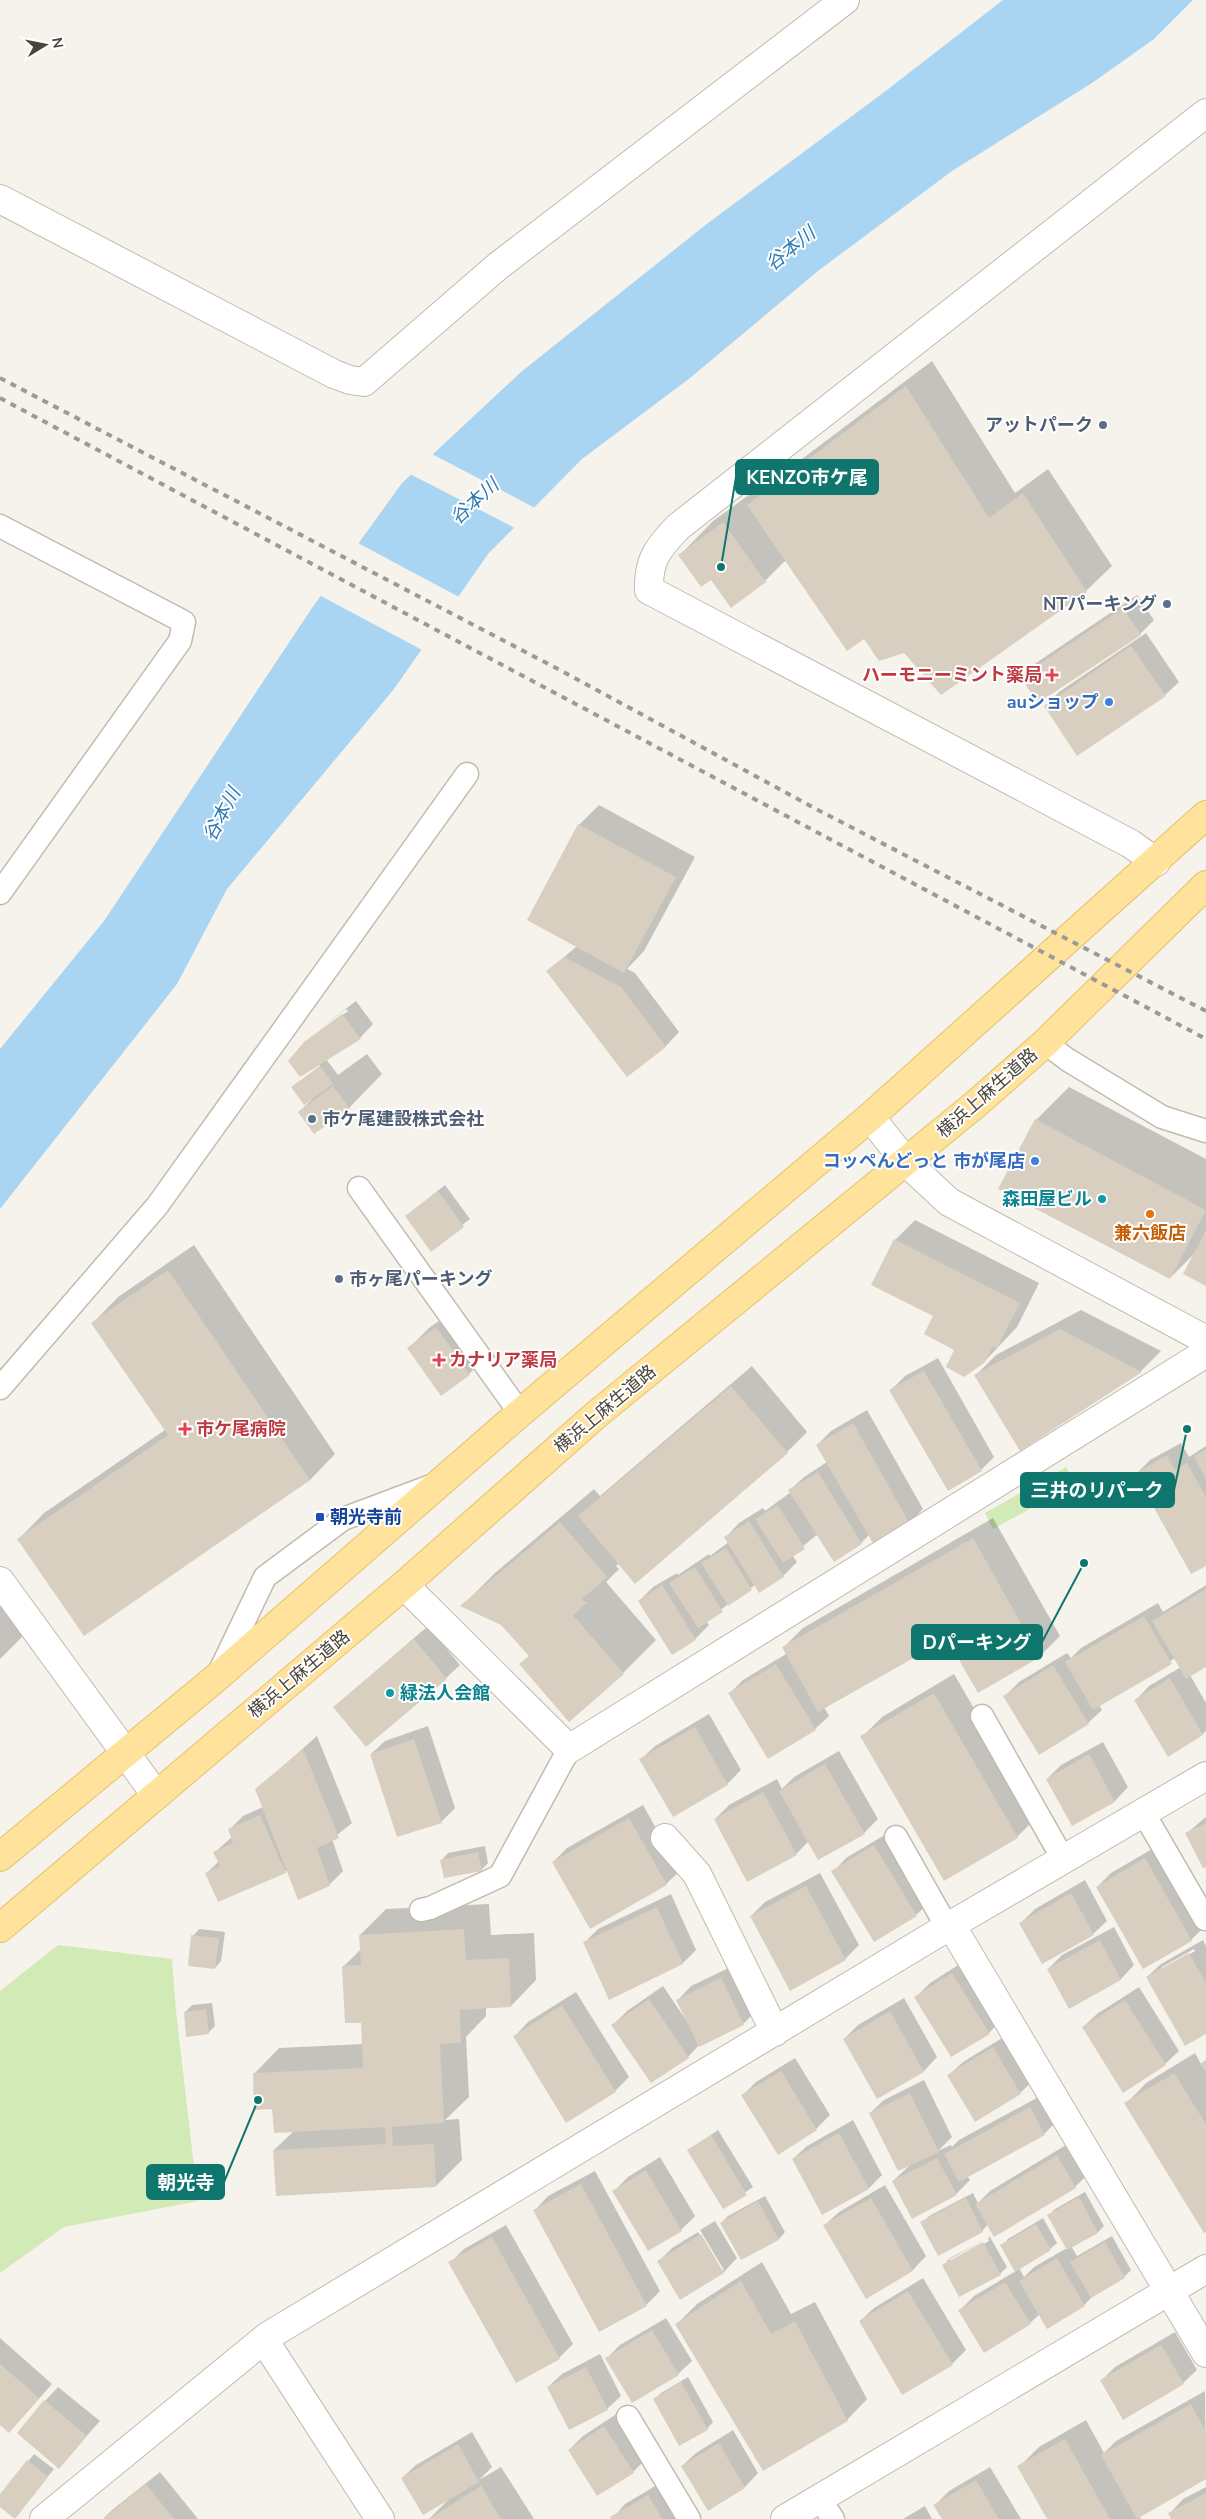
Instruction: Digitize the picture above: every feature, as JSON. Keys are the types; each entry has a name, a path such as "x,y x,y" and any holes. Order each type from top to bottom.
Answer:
{"main road":[{"path":"0,1857 216,1678 520,1413 870,1117 1156,862 1206,815"},
{"name":"横浜上麻生道路","path":"0,1928 404,1585 597,1414 906,1162 1045,1043 1206,885"}],"street":[{"path":"0,199 334,374 350,380 364,382 498,266 845,0"},
{"path":"1156,862 1131,844 649,590 648,572 664,542 678,527 1204,119"},
{"path":"870,1117 906,1162 949,1202 1206,1340"},
{"path":"404,1585 569,1749 1206,1354"},
{"path":"0,1581 156,1795"},
{"path":"44,2519 264,2340 949,1926 1206,1776"},
{"path":"665,1838 697,1874 775,2032"},
{"path":"949,1926 1206,2353"},
{"path":"785,2519 826,2509 1206,2269"},
{"path":"264,2340 380,2519"}],"lane":[{"path":"0,526 184,622 180,641 0,893"},
{"path":"0,1388 157,1206 467,774"},
{"path":"1045,1043 1068,1060 1162,1117 1206,1131"},
{"path":"359,1188 520,1413"},
{"path":"216,1678 265,1577 343,1519 438,1484"},
{"path":"982,1716 1063,1859"},
{"path":"422,1910 500,1876 569,1749"},
{"path":"1143,1812 1205,1919"},
{"path":"896,1837 949,1926"},
{"path":"628,2417 689,2519"}],"green space":[{"path":"1066,1467 1075,1484 993,1529 985,1513"},
{"path":"58,1945 172,1959 176,2011 198,2201 64,2227 0,2273 0,1991"}],"water":[{"name":"谷本川","path":"1003,0 1193,0 1154,39 1092,83 952,171 818,271 690,378 582,459 488,554 394,689 227,889 177,984 0,1209 0,1049 104,921 312,608 402,483 521,372 708,223 887,90"}],"pier":[{"path":"430,453 537,509 517,529 408,473"},
{"path":"356,542 461,598 424,651 319,595"}],"building":[{"path":"906,386 989,518 1023,493 1087,592 941,695 904,653 879,661 864,639 847,651 747,505"},
{"path":"723,522 766,582 731,608 711,580 701,587 678,555"},
{"path":"1123,608 1141,635 1038,703 1020,677"},
{"path":"1131,646 1166,696 1077,756 1044,706"},
{"path":"578,824 676,877 624,973 527,920"},
{"path":"564,957 621,987 666,1047 627,1077 546,971"},
{"path":"342,1014 361,1039 300,1077 288,1061 304,1042"},
{"path":"320,1066 333,1084 304,1105 291,1087"},
{"path":"333,1086 350,1109 314,1134 298,1112"},
{"name":"森田屋ビル","path":"1035,1119 1206,1210 1170,1279 998,1189"},
{"path":"438,1191 464,1227 431,1252 405,1216"},
{"path":"1206,1230 1206,1286 1183,1274"},
{"path":"894,1239 1020,1303 997,1348 993,1346 984,1363 964,1377 946,1367 954,1350 924,1334 933,1316 871,1285"},
{"path":"168,1270 310,1480 84,1636 17,1539 168,1435 91,1323"},
{"path":"436,1327 470,1375 441,1396 407,1348"},
{"path":"1060,1329 1142,1372 1020,1451 974,1375"},
{"path":"924,1371 982,1471 948,1491 889,1390"},
{"path":"731,1386 788,1453 635,1584 578,1516"},
{"path":"853,1423 910,1524 874,1545 816,1445"},
{"path":"1206,1449 1206,1479 1194,1456"},
{"path":"1167,1455 1175,1470 1187,1463 1206,1497 1206,1566 1191,1574 1135,1474"},
{"path":"818,1472 862,1544 834,1562 788,1490"},
{"path":"778,1505 805,1549 783,1563 755,1519"},
{"path":"749,1521 784,1577 759,1593 724,1537"},
{"path":"560,1522 607,1577 582,1599 587,1603 573,1615 624,1674 569,1722 519,1664 529,1656 501,1625 460,1606"},
{"path":"973,1538 1040,1657 978,1693 947,1639 818,1712 782,1647"},
{"path":"726,1548 752,1590 728,1606 701,1563"},
{"path":"695,1567 723,1612 698,1628 669,1583"},
{"path":"662,1585 696,1640 672,1655 638,1601"},
{"path":"1206,1589 1206,1667 1186,1679 1152,1621"},
{"path":"1144,1616 1172,1664 1093,1710 1065,1662"},
{"name":"緑法人会館","path":"414,1639 447,1679 366,1747 333,1707"},
{"path":"776,1664 816,1730 768,1759 728,1693"},
{"path":"1053,1665 1089,1724 1039,1755 1003,1696"},
{"path":"1170,1678 1203,1735 1168,1757 1134,1700"},
{"path":"934,1693 1018,1838 944,1881 860,1736"},
{"path":"695,1727 728,1785 673,1817 639,1759"},
{"path":"414,1739 442,1823 397,1837 370,1754"},
{"path":"303,1749 339,1838 317,1848 330,1886 298,1900 255,1789"},
{"path":"1089,1754 1115,1802 1072,1826 1046,1779"},
{"path":"825,1764 865,1834 818,1860 779,1791"},
{"path":"763,1792 797,1855 747,1882 714,1819"},
{"path":"260,1815 286,1873 218,1902 205,1873 220,1866 213,1852 233,1843 228,1829"},
{"path":"629,1818 667,1885 590,1929 552,1862"},
{"path":"1206,1823 1206,1867 1203,1868 1185,1833"},
{"path":"874,1845 917,1916 874,1942 831,1871"},
{"path":"478,1852 482,1871 444,1878 440,1860"},
{"path":"1145,1858 1192,1941 1143,1969 1096,1887"},
{"path":"806,1886 846,1960 790,1991 750,1916"},
{"path":"1071,1893 1094,1935 1042,1964 1019,1923"},
{"path":"657,1907 683,1964 609,2000 583,1942"},
{"path":"464,1929 466,1960 509,1958 511,2007 460,2010 461,2043 440,2044 444,2123 392,2127 393,2146 434,2144 436,2187 276,2196 273,2150 386,2144 385,2127 274,2133 272,2109 254,2110 253,2073 363,2068 361,2023 345,2023 342,1966 361,1965 359,1935"},
{"path":"191,1935 219,1938 215,1969 188,1966"},
{"path":"1100,1940 1121,1980 1069,2009 1047,1969"},
{"path":"1189,1953 1206,1983 1206,2034 1185,2046 1146,1977"},
{"path":"952,1973 990,2034 951,2057 914,1997"},
{"path":"721,1977 744,2025 699,2047 676,2000"},
{"path":"649,1999 689,2058 651,2083 611,2025"},
{"path":"1125,2000 1166,2065 1123,2093 1082,2027"},
{"path":"562,2005 616,2092 566,2123 513,2036"},
{"path":"206,2009 209,2034 186,2037 184,2012"},
{"path":"890,2011 924,2072 877,2099 843,2039"},
{"path":"993,2047 1021,2094 975,2122 947,2075"},
{"path":"1206,2060 1206,2072 1200,2064"},
{"path":"781,2071 817,2130 778,2155 741,2095"},
{"path":"1174,2073 1206,2124 1206,2232 1204,2233 1124,2103"},
{"path":"910,2093 939,2152 898,2171 869,2113"},
{"path":"1030,2107 1045,2135 959,2182 944,2154"},
{"path":"839,2133 869,2189 822,2215 792,2159"},
{"path":"711,2135 747,2195 723,2209 687,2150"},
{"path":"1057,2155 1076,2188 994,2237 975,2204"},
{"path":"937,2158 957,2195 912,2219 892,2181"},
{"path":"646,2170 682,2231 648,2251 612,2191"},
{"path":"581,2184 647,2306 599,2332 533,2210"},
{"path":"1079,2197 1098,2233 1067,2250 1047,2215"},
{"path":"871,2198 913,2271 866,2299 823,2225"},
{"path":"966,2198 983,2232 938,2256 920,2222"},
{"path":"758,2201 779,2240 741,2260 720,2223"},
{"path":"1036,2224 1051,2250 1015,2272 1000,2245"},
{"path":"701,2234 724,2273 680,2300 657,2261"},
{"path":"492,2237 560,2359 516,2383 448,2262"},
{"path":"983,2242 1001,2275 959,2297 942,2265"},
{"path":"1105,2242 1125,2278 1091,2298 1070,2262"},
{"path":"1057,2258 1085,2306 1047,2329 1019,2281"},
{"path":"741,2281 771,2334 795,2321 848,2421 763,2471 675,2324"},
{"path":"1005,2282 1031,2324 984,2353 958,2310"},
{"path":"908,2291 953,2365 902,2395 859,2321"},
{"path":"652,2330 679,2375 632,2403 605,2358"},
{"path":"1161,2345 1184,2384 1123,2420 1100,2380"},
{"path":"0,2364 39,2398 9,2433 0,2425"},
{"path":"586,2367 608,2410 569,2430 547,2387"},
{"path":"681,2382 708,2430 679,2446 653,2399"},
{"path":"44,2400 87,2436 59,2469 17,2433"},
{"path":"1191,2404 1206,2432 1206,2479 1137,2519 1101,2455"},
{"path":"604,2426 634,2473 597,2496 568,2450"},
{"path":"1065,2439 1110,2519 1047,2519 1017,2466"},
{"path":"719,2443 745,2488 708,2511 681,2466"},
{"path":"458,2444 479,2482 423,2515 401,2478"},
{"path":"27,2460 48,2477 15,2519 0,2507 0,2494"},
{"path":"976,2480 999,2519 942,2519 933,2505"},
{"path":"146,2484 174,2519 103,2519"},
{"path":"481,2486 501,2519 429,2519"},
{"path":"1206,2493 1206,2519 1171,2519 1168,2513"},
{"path":"648,2495 662,2519 611,2519 610,2517"}],"railway":[{"path":"0,378 558,669 818,810 1206,1011"},
{"path":"0,398 1206,1039"}],"place":[{"name":"アットパーク","path":"1103,425"},
{"name":"KENZO市ケ尾","path":"721,567"},
{"name":"NTパーキング","path":"1167,604"},
{"name":"ハーモニーミント薬局","path":"1052,675"},
{"name":"auショップ","path":"1109,702"},
{"name":"市ケ尾建設株式会社","path":"312,1119"},
{"name":"コッペんどっと 市が尾店","path":"1035,1161"},
{"name":"森田屋ビル","path":"1102,1199"},
{"name":"兼六飯店","path":"1150,1214"},
{"name":"市ヶ尾パーキング","path":"339,1279"},
{"name":"カナリア薬局","path":"439,1360"},
{"name":"市ケ尾病院","path":"185,1429"},
{"name":"三井のリパーク","path":"1187,1429"},
{"name":"朝光寺前","path":"320,1517"},
{"name":"Dパーキング","path":"1084,1563"},
{"name":"緑法人会館","path":"390,1693"},
{"name":"朝光寺","path":"258,2100"}]}
